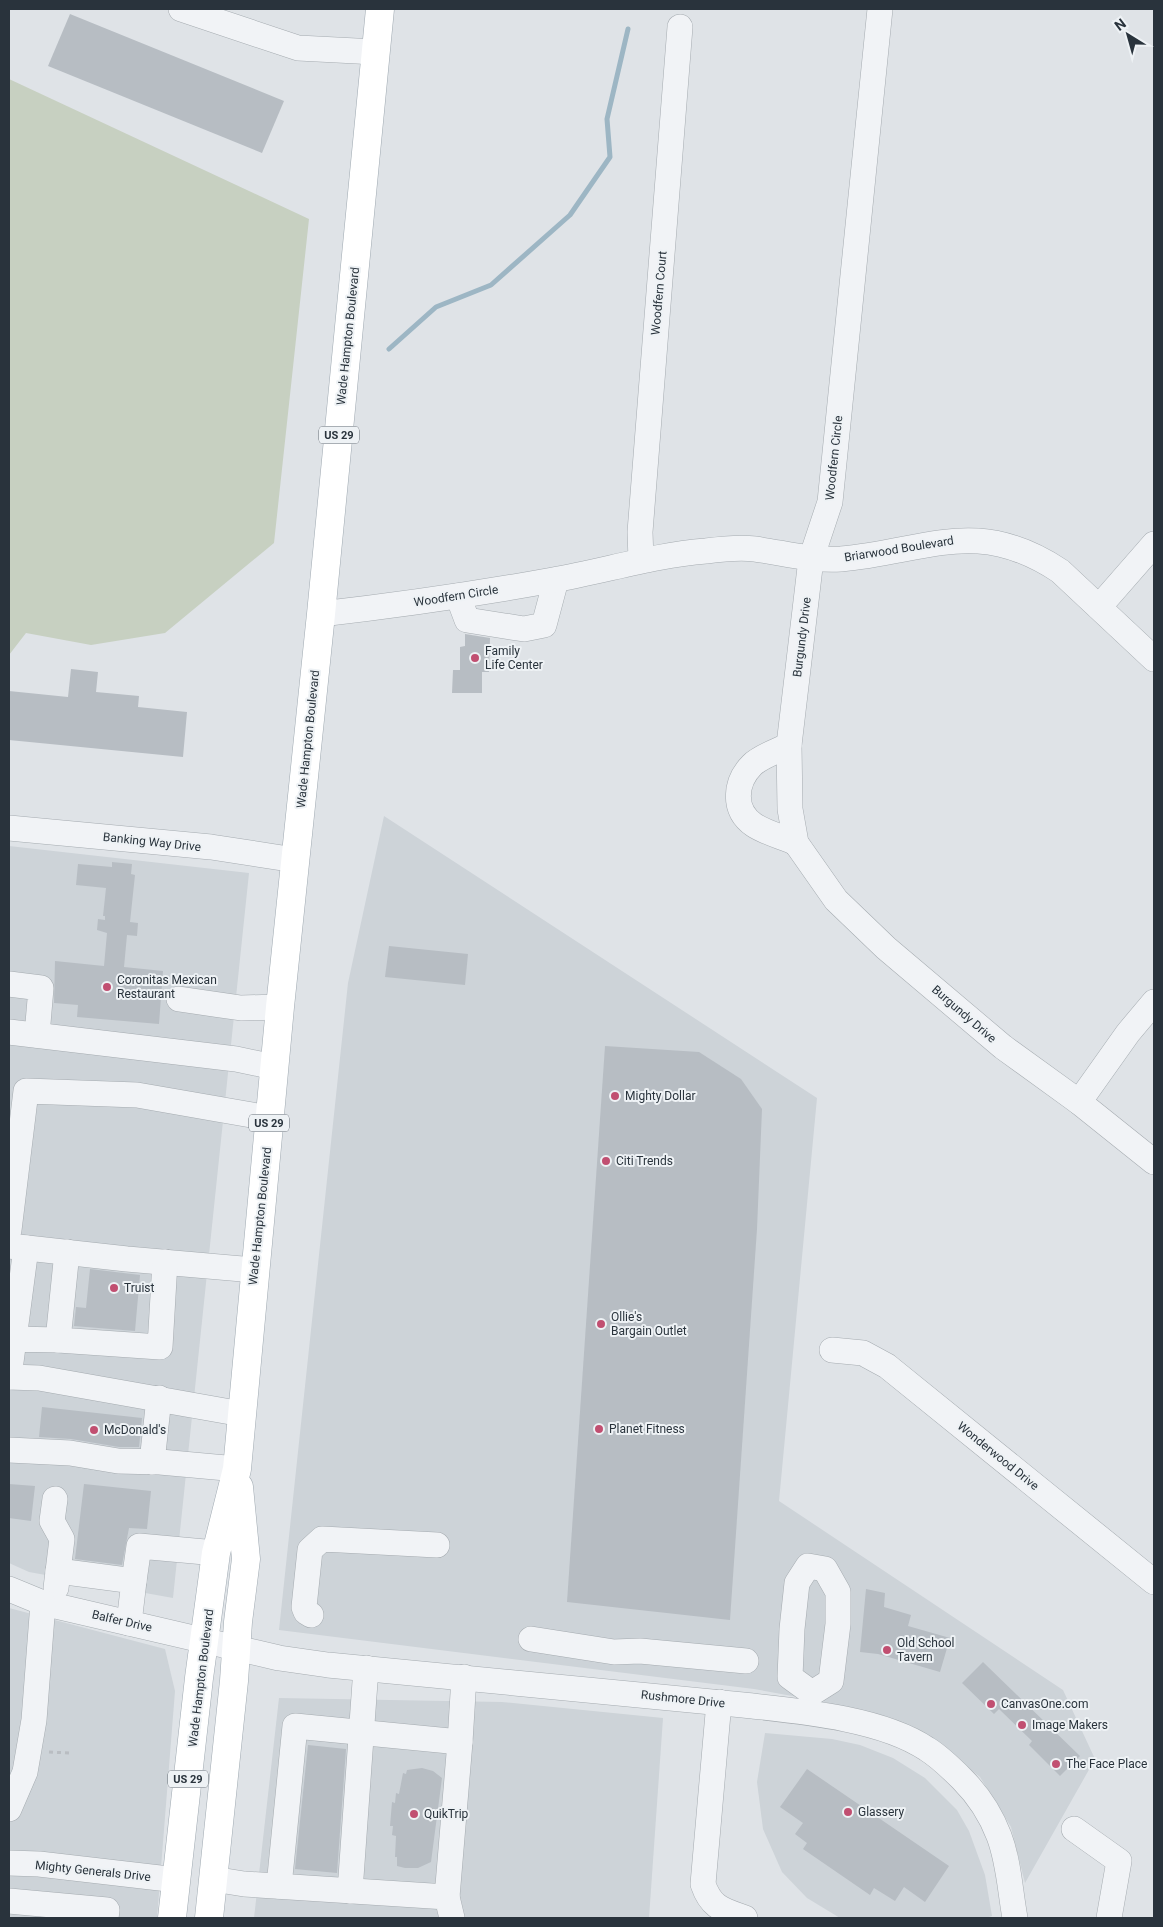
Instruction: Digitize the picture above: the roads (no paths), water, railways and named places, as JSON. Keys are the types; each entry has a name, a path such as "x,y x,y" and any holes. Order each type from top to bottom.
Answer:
{"main road":[{"name":"Wade Hampton Boulevard","path":"172,1918 216,1553 237,1469 254,1270 380,9"},
{"name":"Wade Hampton Boulevard","path":"209,1918 246,1558 237,1469"}],"street":[{"path":"181,9 298,48 376,52"},
{"name":"Woodfern Circle","path":"321,614 458,596 556,580 641,560 705,551 752,549 811,559 830,502 880,9"},
{"name":"Woodfern Court","path":"641,560 640,532 680,27"},
{"name":"Briarwood Boulevard","path":"811,559 841,559 967,539 988,541 1018,549 1048,563 1060,571 1154,660"},
{"path":"1099,607 1154,544"},
{"name":"Burgundy Drive","path":"811,559 789,745 790,810 796,843 836,900 865,929 1003,1047 1079,1102 1154,1162"},
{"path":"458,596 466,620 524,629 544,624 556,580"},
{"path":"789,745 753,764 741,781 736,798 742,812 753,824 796,843"},
{"name":"Banking Way Drive","path":"9,828 211,847 295,860"},
{"path":"9,984 41,988 37,1035"},
{"path":"178,999 241,1008 280,1007"},
{"path":"1079,1102 1122,1041 1154,1002"},
{"path":"9,1032 236,1059 274,1066"},
{"path":"9,1230 26,1091 137,1095 269,1118"},
{"path":"242,1414 39,1378 9,1377 18,1247 254,1270"},
{"path":"58,1340 67,1252"},
{"path":"11,1339 58,1340 160,1347 165,1262"},
{"name":"Wonderwood Drive","path":"832,1350 863,1353 887,1366 1154,1582"},
{"path":"152,1462 159,1398"},
{"path":"9,1450 70,1453 118,1461 237,1469"},
{"path":"9,1809 25,1772 34,1720 49,1604 58,1571 62,1539 52,1522 55,1498"},
{"path":"311,1616 304,1607 310,1550 322,1539 437,1545"},
{"path":"129,1623 139,1546 216,1553"},
{"path":"58,1571 134,1581"},
{"name":"Balfer Drive","path":"9,1590 49,1604 237,1647"},
{"path":"531,1639 614,1652 640,1651 746,1661"},
{"name":"Rushmore Drive","path":"237,1647 279,1658 366,1668 719,1702 812,1704 870,1724 897,1734 928,1749 950,1766 982,1803 999,1836 1004,1852 1015,1918"},
{"path":"350,1891 366,1668"},
{"path":"213,1879 244,1884 350,1891 450,1908 464,1677"},
{"path":"719,1702 703,1884 707,1896 716,1907 745,1918"},
{"path":"279,1886 295,1726 460,1742"},
{"path":"1074,1829 1119,1860 1109,1918"},
{"name":"Mighty Generals Drive","path":"9,1863 39,1864 177,1880"},
{"path":"23,1908 107,1914"}],"waterway":[{"path":"389,349 436,307 491,285 570,215 610,157 607,119 628,29"}],"place":[{"name":"Family Life Center","path":"475,658"},
{"name":"Coronitas Mexican Restaurant","path":"107,987"},
{"name":"Mighty Dollar","path":"615,1096"},
{"name":"Citi Trends","path":"606,1161"},
{"name":"Truist","path":"114,1288"},
{"name":"Ollie's Bargain Outlet","path":"601,1324"},
{"name":"Planet Fitness","path":"599,1429"},
{"name":"McDonald's","path":"94,1430"},
{"name":"Old School Tavern","path":"887,1650"},
{"name":"CanvasOne.com","path":"991,1704"},
{"name":"Image Makers","path":"1022,1725"},
{"name":"The Face Place","path":"1056,1764"},
{"name":"Glassery","path":"848,1812"},
{"name":"QuikTrip","path":"414,1814"}]}
